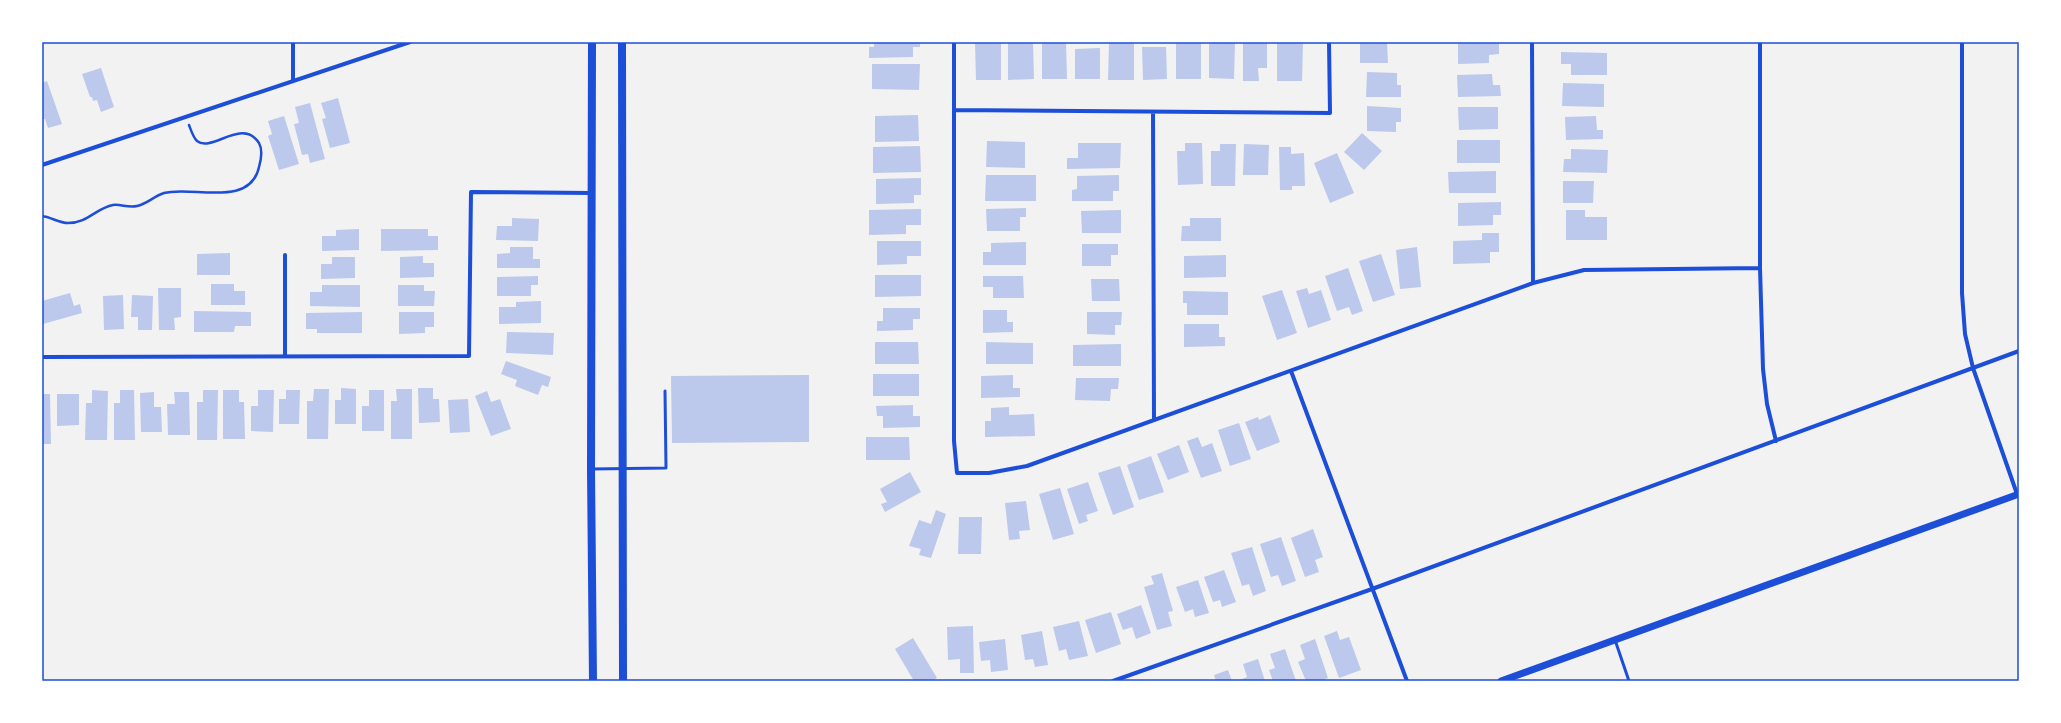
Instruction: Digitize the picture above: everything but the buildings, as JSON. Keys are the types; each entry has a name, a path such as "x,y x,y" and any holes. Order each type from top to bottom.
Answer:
{"main road":[{"path":"592,42 591,469 593,681"},
{"path":"622,42 623,681"}],"street":[{"path":"293,42 293,81"},
{"path":"42,165 410,42"},
{"path":"954,42 954,441 956,473 988,473 1027,466 1534,283 1584,270 1760,268"},
{"path":"954,110 1330,113 1329,42"},
{"path":"1532,42 1534,283"},
{"path":"1760,42 1760,268 1763,368 1767,404 1776,441"},
{"path":"1501,681 2018,494 1972,368 1965,334 1962,293 1962,42"},
{"path":"1153,112 1154,420"},
{"path":"42,357 469,356 471,192 592,192"},
{"path":"285,255 285,356"},
{"path":"1113,681 1372,589 2019,351"},
{"path":"1291,371 1406,681"}],"lane":[{"path":"591,469 622,470 666,468 664,392"},
{"path":"1615,640 1629,681"}],"path":[{"path":"42,216 60,222 77,222 83,221 113,205 135,206 164,193 228,193 244,188 259,171 261,160 260,148 255,140 242,133 204,144 198,142 194,137 186,117"}]}
